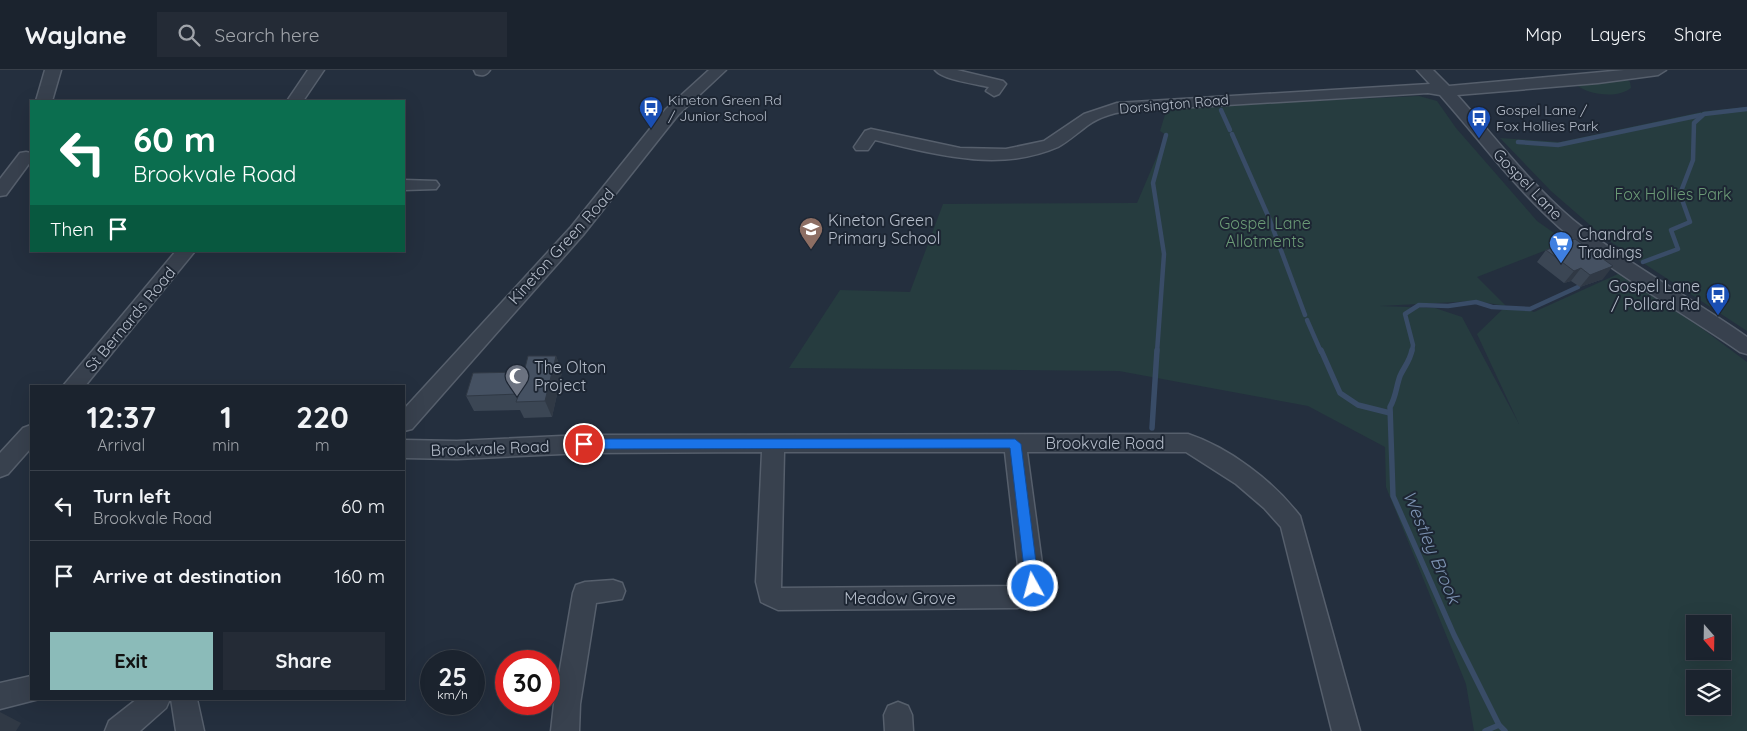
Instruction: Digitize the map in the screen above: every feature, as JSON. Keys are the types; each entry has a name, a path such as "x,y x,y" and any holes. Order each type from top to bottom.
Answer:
{"street":[{"path":"44,100 53,70"},
{"path":"296,100 316,70"},
{"name":"Kineton Green Road","path":"405,422 577,231 672,112 718,70"},
{"path":"944,70 963,77 998,84 994,91"},
{"name":"Gospel Lane","path":"1425,70 1445,90 1532,190 1567,223 1601,249 1747,347"},
{"path":"1445,90 1593,74 1658,70"},
{"name":"Dorsington Road","path":"862,147 871,134 952,152 992,155 1040,148 1053,143 1094,115 1128,106 1428,88 1445,90"},
{"path":"0,192 28,157"},
{"path":"411,180 430,186"},
{"name":"St Bernards Road","path":"74,385 185,252"},
{"path":"0,468 30,435"},
{"name":"Brookvale Road","path":"405,449 457,450 584,444 1188,443 1207,451 1284,510 1292,523 1298,538 1346,731"},
{"name":"Meadow Grove","path":"773,444 768,582 770,594 778,599 788,599 1016,597 1027,594 1033,586 1015,444"},
{"path":"565,731 567,704 586,594 613,591"},
{"path":"0,696 30,689"},
{"path":"119,731 157,700"},
{"path":"184,700 190,731"}],"green space":[{"path":"1625,78 1630,82 1631,88 1618,94 1595,93 1575,84"},
{"name":"Gospel Lane Allotments","path":"1419,96 1437,101 1456,128 1537,221 1567,242 1477,277 1506,306 1534,312 1618,274 1700,327 1747,362 1747,731 1474,731 1466,684 1386,487 1385,447 1308,406 1119,371 789,368 840,290 910,292 943,204 1137,203 1166,135 1160,131 1167,108","holes":["1475,301 1506,306 1477,334 1519,424 1462,317 1435,308 1380,306"]},
{"name":"Fox Hollies Park","path":"1747,107 1747,331 1605,238 1551,191 1500,138 1560,142 1706,111"}],"building":[{"path":"1575,239 1613,266 1590,275 1581,268 1574,271 1546,250"},
{"path":"528,356 556,356 545,401 516,402 519,394 466,396 473,373 524,372"}],"waterway":[{"name":"Westley Brook","path":"1643,262 1678,249 1671,230 1690,222 1680,194 1693,160 1694,123 1704,114 1747,109"},
{"path":"1221,110 1230,130"},
{"path":"1518,142 1558,145 1701,115"},
{"path":"1232,134 1269,218 1305,315"},
{"path":"1157,352 1164,254 1153,183 1166,135"},
{"name":"Westley Brook","path":"1412,352 1413,345 1405,314 1419,305 1448,306 1476,302 1492,307 1530,309 1578,287"},
{"path":"1307,320 1321,352"},
{"path":"1152,428 1157,350"},
{"path":"1321,350 1340,393 1358,405 1390,413"},
{"name":"Westley Brook","path":"1412,350 1400,376 1390,407 1393,496 1454,635 1499,725"},
{"name":"Westley Brook","path":"1485,731 1499,725"},
{"name":"Westley Brook","path":"1499,725 1505,731"}],"place":[{"name":"Kineton Green Rd / Junior School","path":"651,129"},
{"name":"Gospel Lane / Fox Hollies Park","path":"1479,139"},
{"name":"Kineton Green Primary School","path":"811,250"},
{"name":"Chandra's Tradings","path":"1561,264"},
{"name":"Gospel Lane / Pollard Rd","path":"1718,316"},
{"name":"The Olton Project","path":"517,397"}],"route":[{"path":"584,444 1015,444 1033,586"}]}
